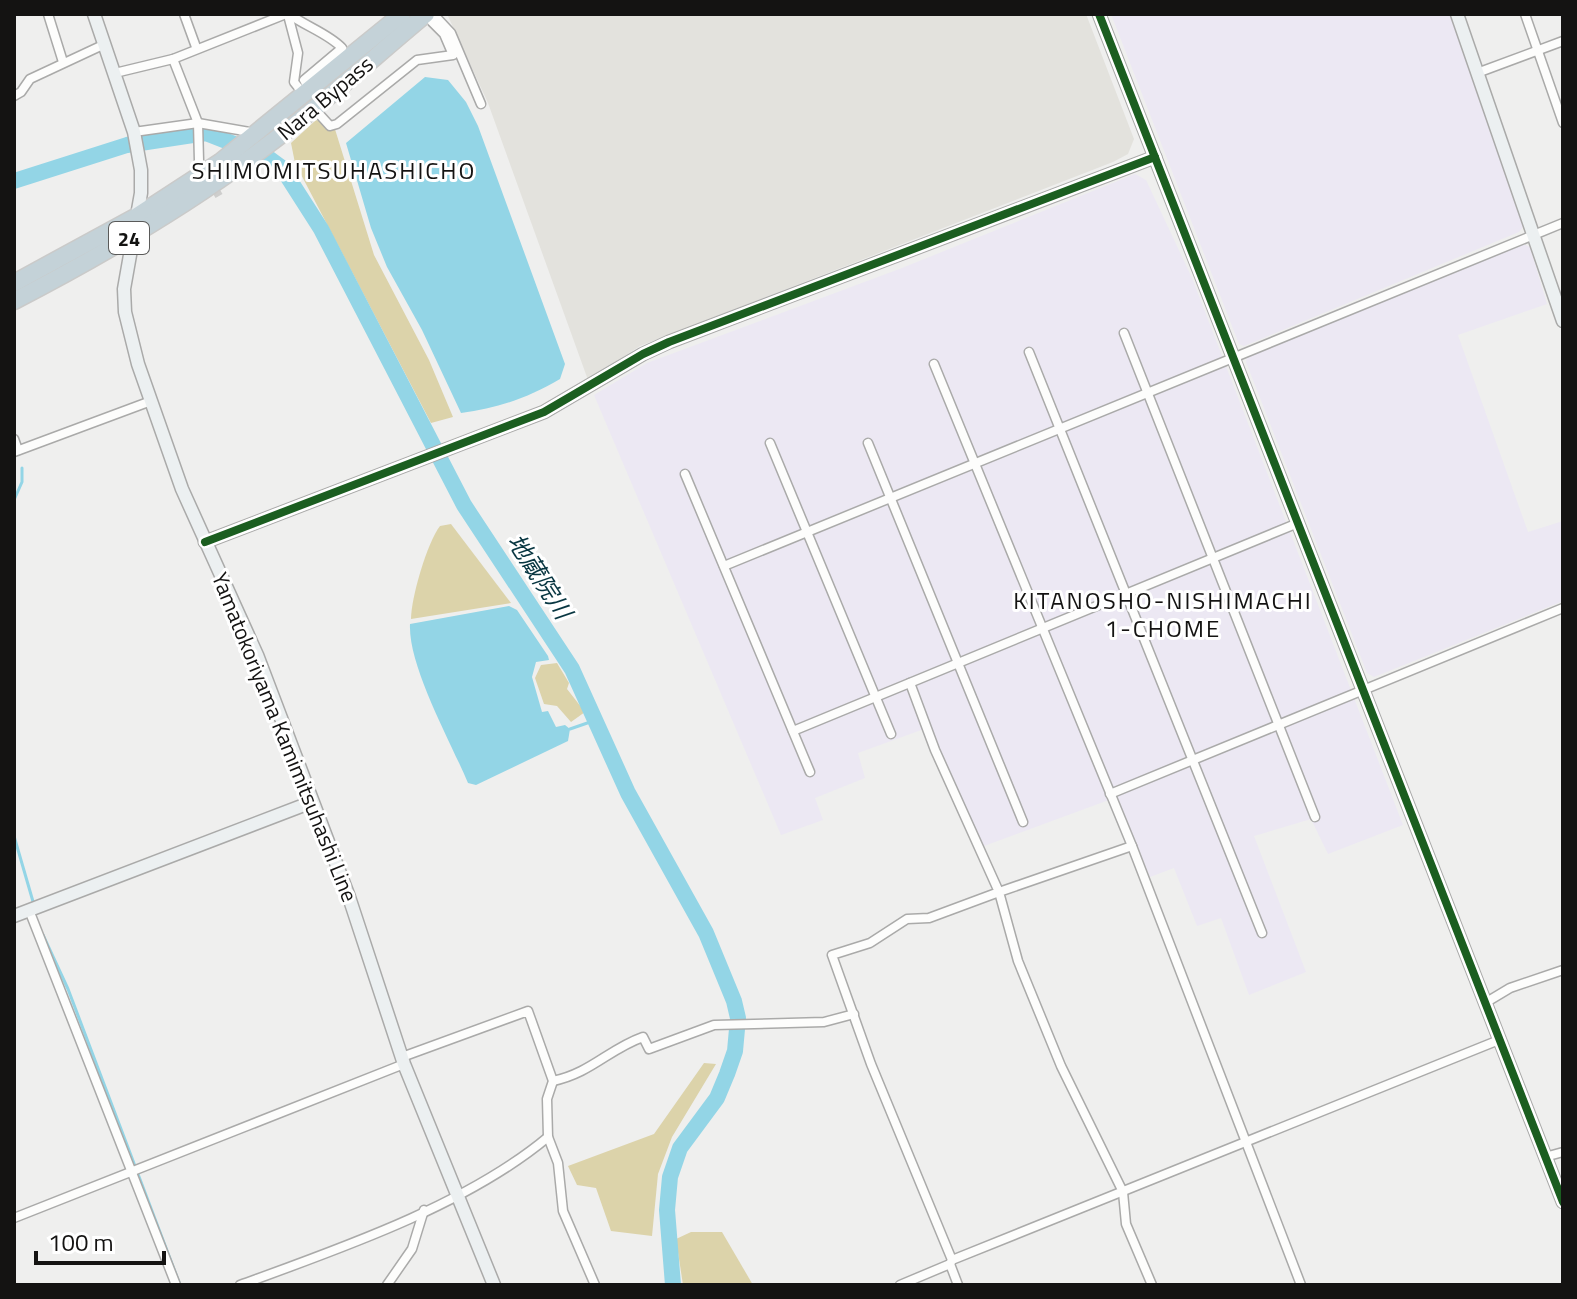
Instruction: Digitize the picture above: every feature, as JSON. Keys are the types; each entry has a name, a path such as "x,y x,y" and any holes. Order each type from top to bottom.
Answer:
{"highway":[{"name":"Nara Bypass","path":"14,301 132,236 238,167 304,89 402,14"},
{"name":"Nara Bypass","path":"14,283 137,216 259,139 426,14"}],"street":[{"path":"48,14 63,62"},
{"name":"Yamatokoriyama Kamimitsuhashi Line","path":"94,14 135,133 138,152 141,193 126,266 125,312 151,401 205,542 257,655 365,942 403,1061 494,1285"},
{"path":"184,14 196,47"},
{"path":"115,73 173,59 196,47 288,14"},
{"path":"288,14 313,31 332,37 342,48 304,80 304,89"},
{"path":"288,14 298,53 294,82 304,89"},
{"path":"1099,14 1563,1202"},
{"path":"1457,14 1563,321"},
{"path":"1525,14 1563,123"},
{"path":"320,115 330,126 337,124 417,60 453,55 444,34 432,22 437,18 451,33 481,104"},
{"path":"1477,73 1563,41"},
{"path":"14,96 30,79 105,44"},
{"path":"173,59 198,126 199,161"},
{"path":"135,133 198,126 259,139"},
{"path":"205,542 544,412 669,342 1155,157"},
{"path":"724,566 1563,223"},
{"path":"1124,333 1315,817"},
{"path":"1029,352 1262,933"},
{"path":"934,364 1132,846 1301,1285"},
{"path":"14,439 16,451 151,401"},
{"path":"770,443 891,734"},
{"path":"868,443 1023,822"},
{"path":"685,474 810,772"},
{"path":"793,731 1298,523"},
{"path":"1110,794 1563,608"},
{"path":"910,683 935,750 999,892 1023,974 1061,1066 1123,1192 1126,1224 1152,1285"},
{"path":"14,916 312,802"},
{"path":"958,1285 871,1064 832,955 870,943 907,919 929,918 1132,846"},
{"path":"34,908 136,1170 176,1285"},
{"path":"1485,1003 1510,988 1563,970"},
{"path":"14,1218 528,1011 553,1081 547,1099 548,1137 558,1163 563,1211 595,1285"},
{"path":"553,1081 595,1067 618,1046 643,1037 649,1049 729,1023 824,1022 854,1014"},
{"path":"900,1285 1499,1040"},
{"path":"240,1285 323,1254 457,1196 529,1153 548,1137"},
{"path":"1545,1157 1563,1152"},
{"path":"387,1285 412,1249 424,1210"}],"shaded area":[{"path":"447,14 1086,14 1134,139 1128,154 1113,162 640,346 588,380 488,103"},
{"path":"1111,14 1450,14 1523,227 1519,232 1244,346 1239,344"},
{"path":"316,120 334,126 374,255 429,360 453,417 431,423 295,163 291,143"},
{"path":"1135,174 1146,180 1192,278 1403,825 1328,854 1311,819 1254,836 1306,972 1249,995 1221,918 1197,926 1174,868 1150,877 1117,797 976,849 924,729 858,753 865,778 815,798 823,820 781,835 594,395 647,363 902,268"},
{"path":"1523,244 1530,247 1547,304 1458,335 1528,532 1563,521 1563,601 1374,677 1367,673 1246,362 1247,357"},
{"path":"451,524 511,603 411,619 417,585 430,545 440,526"},
{"path":"557,663 569,683 567,689 585,712 571,722 557,706 544,704 535,678 541,665"},
{"path":"704,1063 716,1064 672,1137 658,1174 652,1236 611,1231 596,1188 577,1185 568,1166 654,1134"},
{"path":"691,1232 722,1232 753,1285 683,1285 676,1239"}],"water":[{"path":"425,77 448,80 466,102 478,126 565,364 560,379 536,392 500,405 461,413 422,330 387,267 371,228 346,143"},
{"path":"509,606 517,610 548,656 549,660 536,662 532,677 542,712 548,711 556,727 565,725 570,729 568,741 476,785 468,783 432,704 416,661 410,624"}],"waterway":[{"name":"地蔵院川","path":"14,181 127,145 206,133 267,157 282,168 321,229 464,505 572,669 628,793 706,933 734,1001 738,1018 735,1051 727,1074 717,1098 680,1148 670,1177 667,1210 673,1285"},
{"path":"14,500 22,482 22,468"},
{"path":"570,729 596,720"},
{"path":"14,836 34,905"},
{"path":"43,935 68,989 180,1285"}],"tunnel":[{"path":"199,161 219,196"}],"cycle path":[{"path":"1099,14 1563,1202"},
{"path":"205,542 544,412 669,342 1155,157"}],"district":[{"name":"SHIMOMITSUHASHICHO","path":"334,170"},
{"name":"KITANOSHO-NISHIMACHI 1-CHOME","path":"1163,614"}]}
